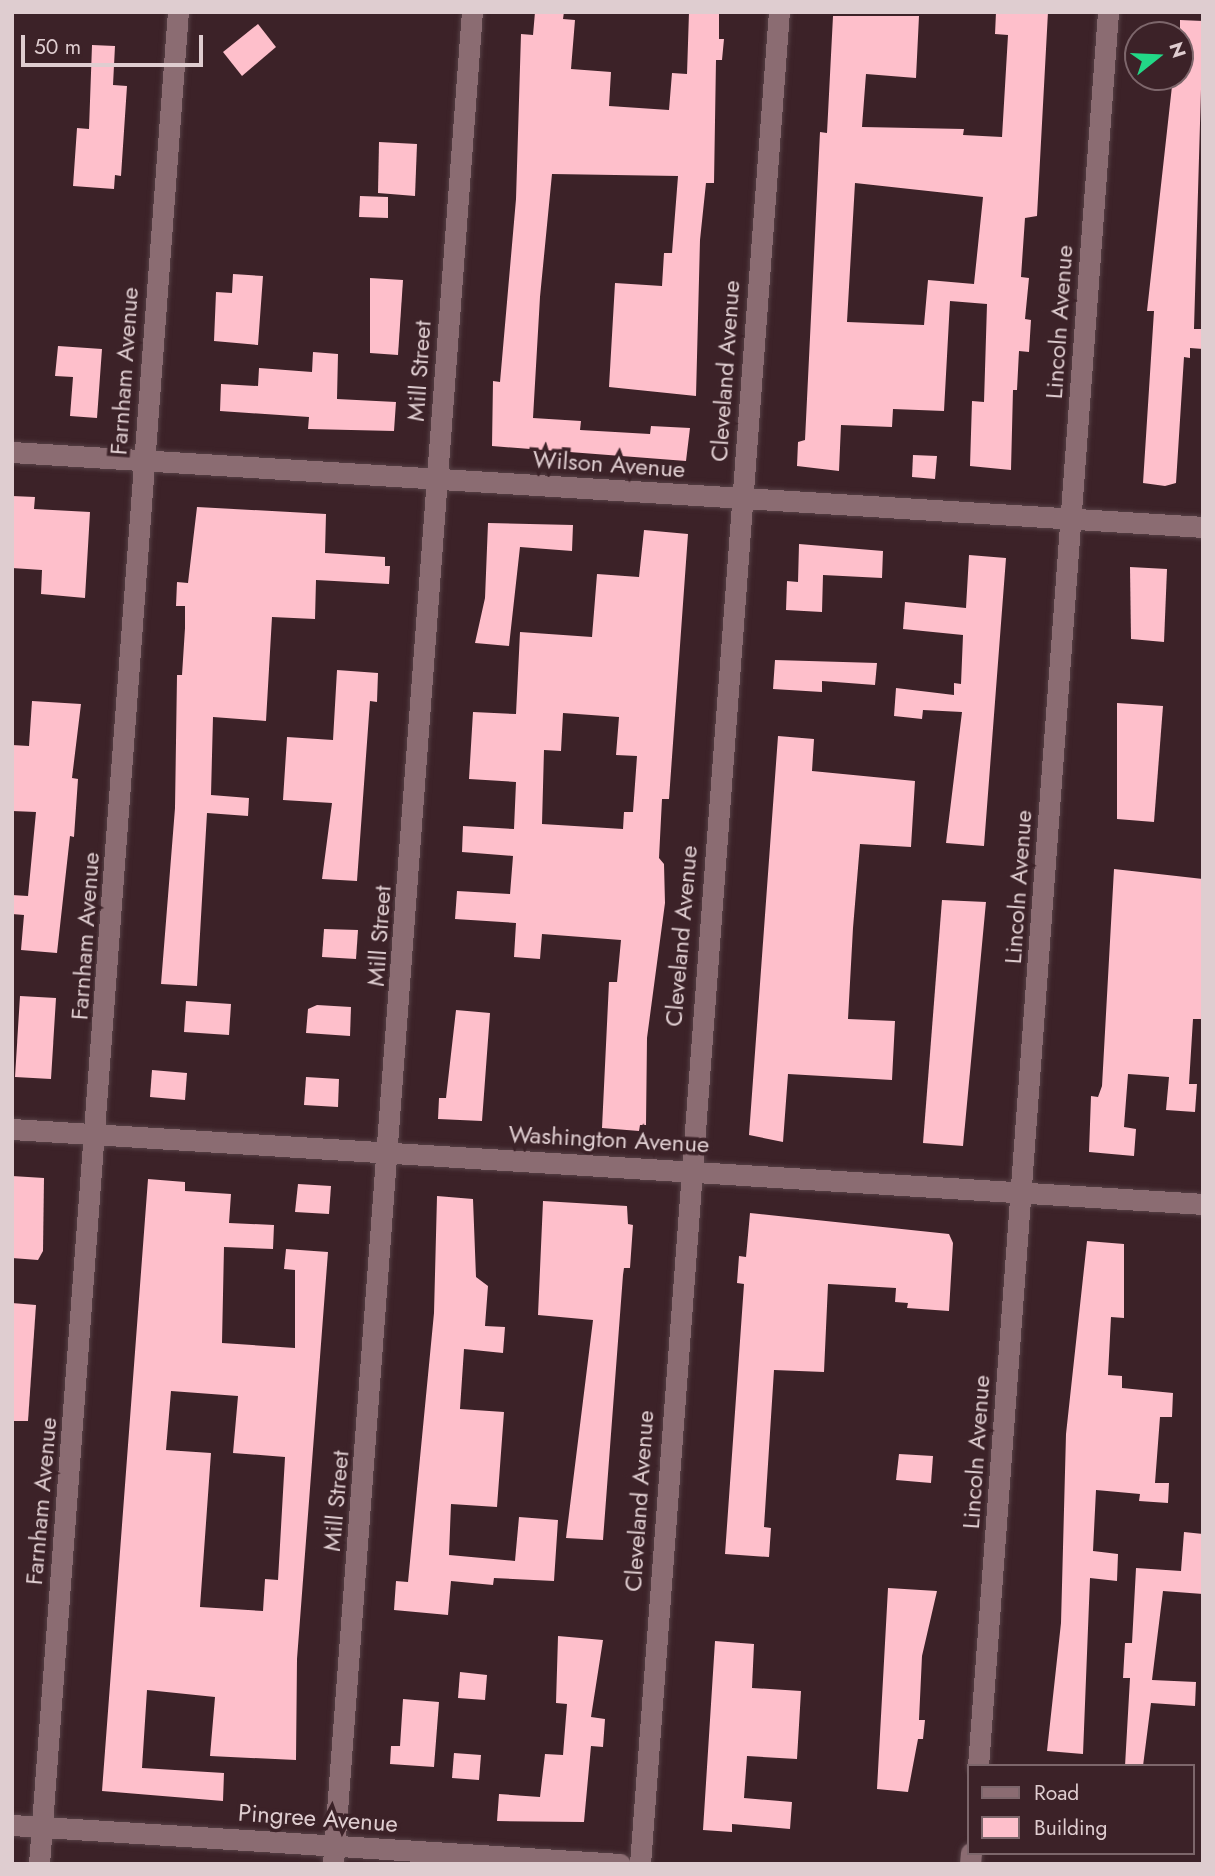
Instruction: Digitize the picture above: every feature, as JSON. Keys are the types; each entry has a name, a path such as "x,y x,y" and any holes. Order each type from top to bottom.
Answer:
{"street":[{"name":"Farnham Avenue","path":"39,1864 97,1135 178,12"},
{"name":"Mill Street","path":"334,1854 390,1152 472,12"},
{"name":"Cleveland Avenue","path":"640,1864 688,1170 779,12"},
{"name":"Lincoln Avenue","path":"978,1764 1108,12"},
{"name":"Wilson Avenue","path":"12,452 1203,527"},
{"name":"Washington Avenue","path":"12,1129 1203,1203"},
{"name":"Pingree Avenue","path":"12,1825 334,1854 620,1864"}],"building":[{"path":"535,12 564,12 563,19 575,20 571,69 611,72 609,106 669,110 672,73 687,74 689,12 719,12 719,39 724,39 722,60 716,60 714,183 706,183 700,240 696,396 609,387 615,283 662,286 664,253 672,253 678,176 552,174 540,297 533,418 581,421 580,430 650,434 651,426 690,428 686,461 492,446 493,381 500,382 516,199 521,34 533,35"},
{"path":"996,12 1048,12 1037,216 1025,218 1021,277 1029,278 1025,319 1031,320 1029,352 1019,351 1017,390 1013,390 1011,470 970,466 972,401 984,402 987,304 950,301 944,411 893,409 892,427 841,425 839,471 797,466 798,442 805,440 820,132 827,133 833,16 919,16 916,78 866,74 862,127 964,129 963,135 1002,137 1008,35 995,34","holes":["855,183 983,197 974,284 928,280 924,325 847,322"]},
{"path":"1180,20 1203,21 1194,329 1203,329 1203,349 1190,348 1190,358 1184,357 1176,483 1165,486 1143,483 1154,311 1147,311 1171,91 1194,91 1194,21"},
{"path":"258,24 276,47 242,76 223,52"},
{"path":"92,45 115,46 113,85 127,86 121,176 115,175 114,189 73,186 77,128 89,129"},
{"path":"379,142 417,144 415,196 378,193"},
{"path":"360,196 388,197 388,218 359,217"},
{"path":"233,274 263,276 258,345 214,341 216,292 232,293"},
{"path":"370,278 403,280 398,355 370,353"},
{"path":"58,346 102,349 97,418 70,416 73,377 55,376"},
{"path":"313,352 338,354 337,399 396,402 394,431 308,429 309,417 220,411 221,384 258,386 259,368 312,372"},
{"path":"913,455 937,456 935,479 912,477"},
{"path":"12,496 35,497 34,509 90,512 85,598 41,594 42,570 12,568"},
{"path":"197,507 326,514 325,553 385,557 385,566 390,566 389,584 316,580 315,619 272,617 266,721 213,717 211,795 249,798 248,816 207,813 197,986 161,984 175,808 177,675 182,675 185,628 185,606 176,606 177,582 188,583"},
{"path":"488,523 573,525 572,551 520,547 509,646 475,643 485,598"},
{"path":"644,530 688,534 669,799 662,799 659,858 664,864 665,903 647,1038 646,1125 640,1125 639,1131 602,1128 609,982 617,982 621,940 542,934 540,959 514,957 516,923 455,919 457,891 510,894 513,856 462,852 463,826 514,829 516,782 469,779 473,712 516,714 520,632 592,637 597,574 639,577","holes":["563,713 619,717 616,755 637,756 633,812 624,812 623,829 542,824 544,750 561,751"]},
{"path":"799,544 883,551 882,578 823,575 822,612 786,610 787,581 798,582"},
{"path":"969,555 1006,558 984,846 946,843 962,712 923,710 922,719 894,716 896,688 954,695 954,683 961,684 963,635 903,629 905,602 966,608"},
{"path":"1130,567 1167,569 1164,642 1131,639"},
{"path":"775,660 877,663 875,685 822,681 822,692 773,689"},
{"path":"337,670 378,673 377,702 370,701 357,881 322,879 332,803 283,800 287,737 333,740"},
{"path":"32,701 81,704 72,778 78,779 74,837 70,836 57,953 21,950 24,915 12,914 12,895 28,896 36,812 12,811 12,745 29,746"},
{"path":"1117,703 1163,706 1154,822 1117,819"},
{"path":"778,736 814,739 812,771 915,781 911,847 860,844 853,928 848,1019 895,1021 892,1080 788,1074 783,1142 749,1135"},
{"path":"1114,869 1203,879 1201,1019 1193,1019 1189,1084 1197,1084 1195,1112 1166,1110 1169,1077 1128,1074 1124,1127 1136,1129 1134,1156 1089,1152 1091,1096 1098,1097 1102,1086"},
{"path":"942,900 986,902 963,1146 923,1143"},
{"path":"324,929 358,930 356,959 322,957"},
{"path":"20,996 56,998 51,1079 15,1077"},
{"path":"186,1001 231,1004 229,1035 184,1032"},
{"path":"317,1005 351,1007 350,1036 306,1033 308,1009"},
{"path":"456,1010 490,1013 482,1121 438,1119 439,1098 446,1098"},
{"path":"152,1070 187,1073 185,1100 150,1097"},
{"path":"306,1077 339,1079 338,1107 304,1105"},
{"path":"12,1176 44,1178 43,1251 38,1260 12,1258"},
{"path":"148,1179 185,1182 185,1191 231,1194 229,1223 274,1225 273,1249 224,1247 222,1343 295,1348 295,1270 284,1269 286,1249 328,1252 297,1659 296,1760 210,1756 215,1697 147,1690 142,1768 224,1773 223,1801 102,1791","holes":["171,1391 238,1396 233,1453 285,1457 278,1580 265,1579 263,1611 200,1607 211,1453 166,1450"]},
{"path":"298,1184 331,1186 329,1214 295,1212"},
{"path":"437,1196 473,1199 476,1277 488,1286 485,1326 505,1327 503,1353 464,1349 460,1409 504,1412 497,1507 451,1504 449,1555 515,1561 519,1517 558,1520 554,1581 494,1578 493,1585 451,1581 448,1615 394,1610 396,1581 408,1582 434,1313"},
{"path":"543,1201 627,1206 628,1224 633,1225 630,1268 624,1268 623,1275 603,1540 566,1538 593,1320 538,1315"},
{"path":"750,1213 949,1234 953,1243 949,1311 907,1308 908,1303 895,1302 896,1288 828,1284 824,1372 774,1370 764,1527 771,1528 769,1557 725,1554 744,1284 737,1283 739,1256 746,1257"},
{"path":"1087,1241 1124,1244 1124,1318 1111,1317 1108,1375 1122,1376 1122,1388 1173,1393 1172,1417 1160,1417 1155,1483 1169,1483 1168,1503 1139,1501 1140,1494 1096,1490 1093,1551 1118,1554 1117,1581 1090,1578 1083,1754 1047,1751 1061,1623 1066,1434"},
{"path":"12,1303 36,1305 28,1421 12,1421"},
{"path":"899,1454 933,1456 931,1483 896,1480"},
{"path":"1184,1532 1203,1534 1203,1594 1163,1591 1152,1680 1196,1682 1195,1706 1151,1703 1143,1764 1125,1764 1130,1678 1123,1678 1125,1643 1132,1643 1136,1568 1181,1571"},
{"path":"888,1588 937,1591 922,1656 919,1720 925,1720 923,1739 918,1739 908,1792 877,1789"},
{"path":"558,1636 603,1640 591,1717 605,1719 603,1747 591,1746 584,1822 497,1821 499,1794 540,1797 545,1754 563,1755 567,1704 556,1703"},
{"path":"715,1641 754,1644 752,1688 801,1691 797,1759 747,1756 744,1798 792,1802 790,1829 732,1824 732,1832 703,1830"},
{"path":"460,1672 487,1675 485,1700 458,1698"},
{"path":"403,1699 439,1702 434,1767 390,1764 391,1746 400,1746"},
{"path":"454,1753 481,1755 479,1780 452,1778"}]}
